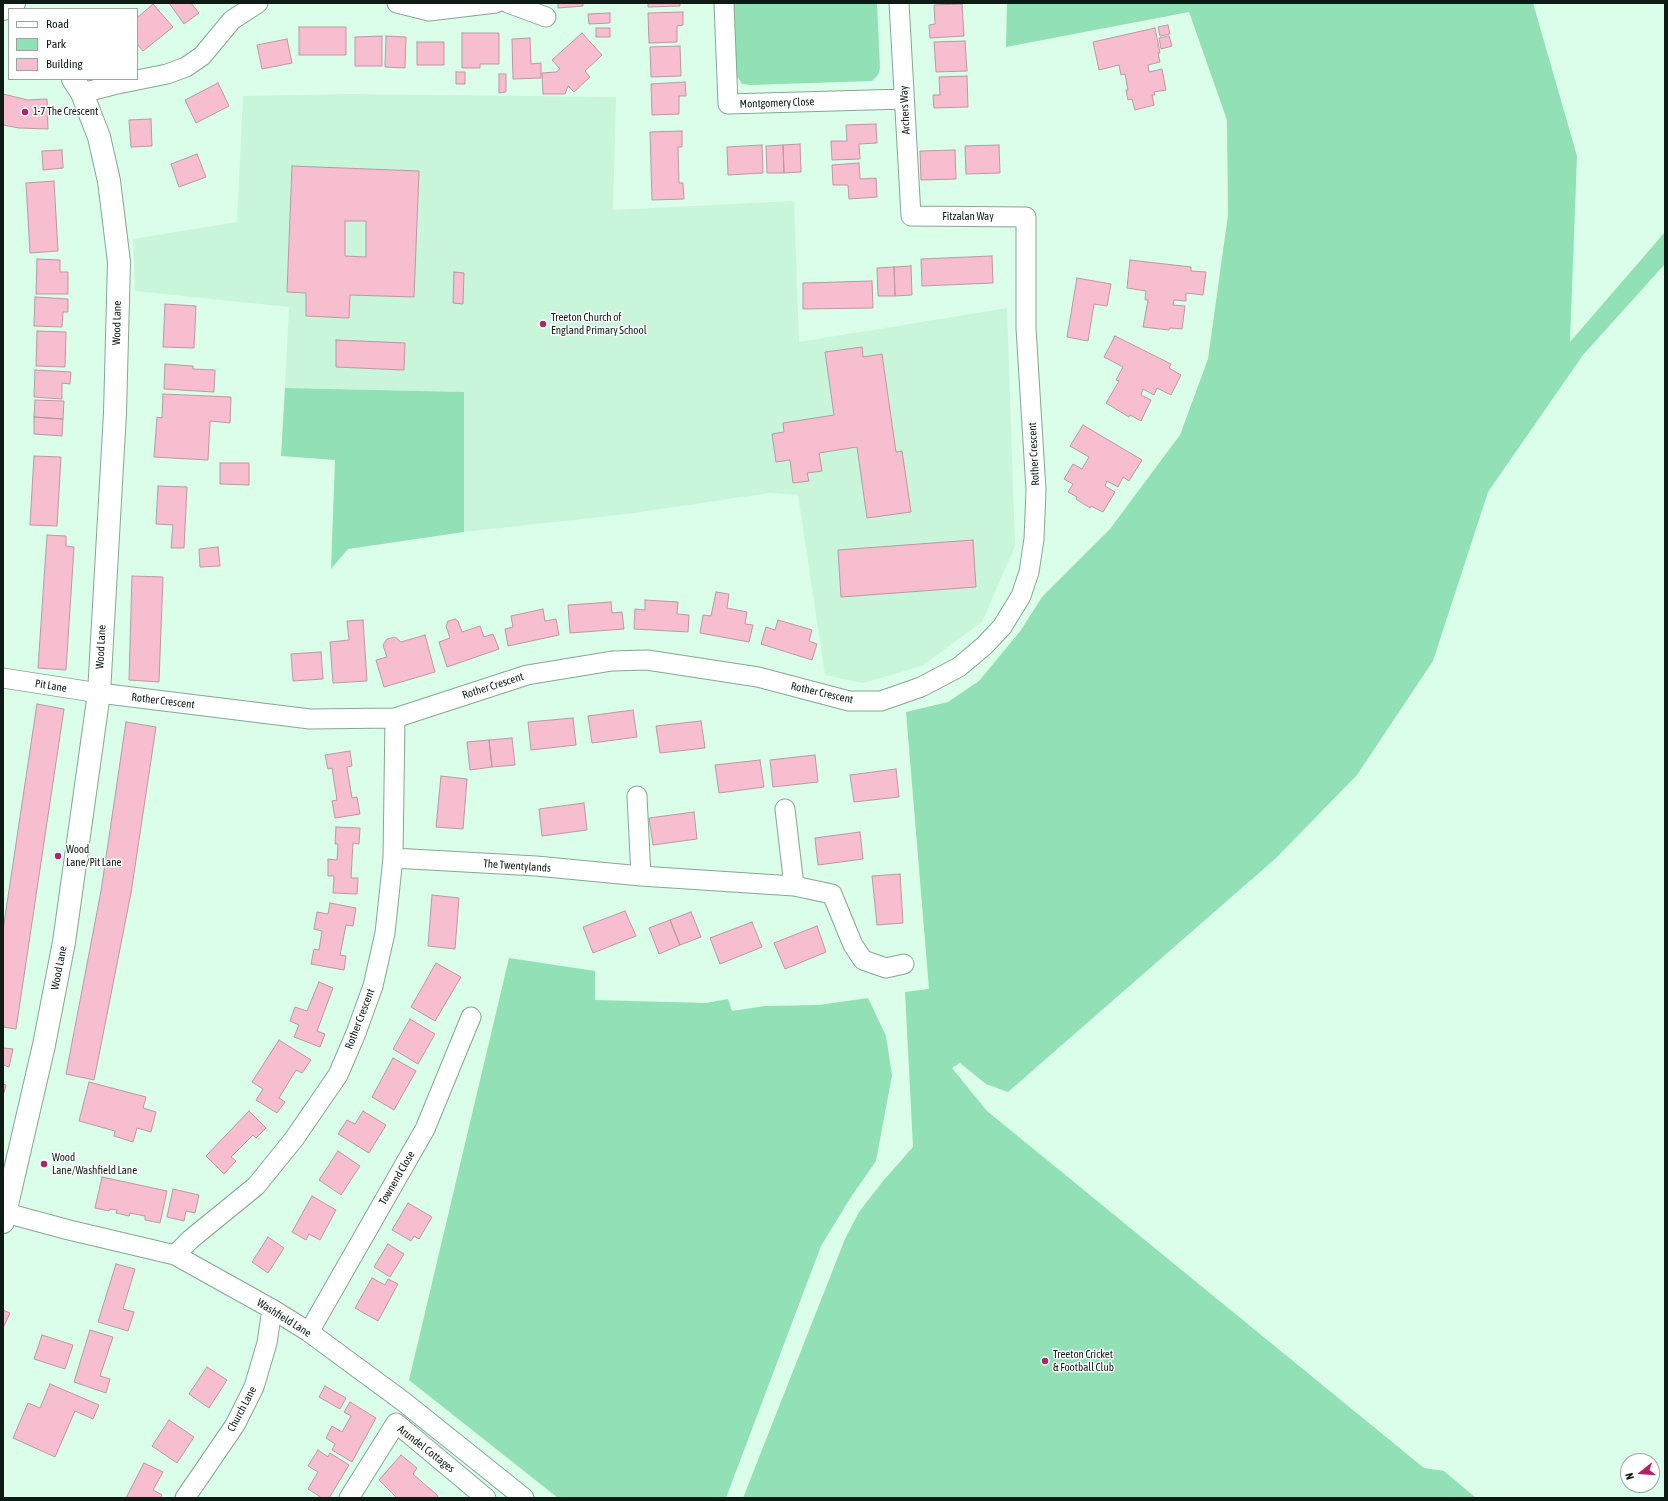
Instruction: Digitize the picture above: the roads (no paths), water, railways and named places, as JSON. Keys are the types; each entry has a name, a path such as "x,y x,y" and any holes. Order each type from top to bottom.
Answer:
{"street":[{"path":"3,10 14,3"},
{"path":"138,80 167,74 186,67 202,56 232,20 258,3"},
{"path":"397,3 429,11 496,3"},
{"path":"508,3 546,17"},
{"name":"Montgomery Close","path":"724,3 728,104 904,99"},
{"name":"Archers Way","path":"899,3 911,216"},
{"path":"78,86 113,85 138,80"},
{"name":"Wood Lane","path":"4,1218 44,1045 64,942 99,693 115,413 119,262 108,181 99,137 78,86"},
{"name":"Fitzalan Way","path":"911,216 1026,217"},
{"name":"Rother Crescent","path":"99,693 310,719 396,718 527,675 612,661 647,660 758,677 849,701 880,701 921,687 959,667 984,646 1002,627 1021,596 1029,572 1034,539 1036,490 1026,328 1026,217"},
{"name":"Pit Lane","path":"3,678 99,693"},
{"name":"Rother Crescent","path":"175,1255 191,1239 256,1186 294,1139 338,1075 356,1033 373,986 385,933 393,858 396,718"},
{"path":"637,796 641,876"},
{"path":"785,809 794,886"},
{"name":"The Twentylands","path":"393,858 536,866 641,876 794,886 832,894 853,945 863,960 886,968 904,964"},
{"name":"Townend Close","path":"309,1332 425,1129 471,1017"},
{"name":"Washfield Lane","path":"4,1218 69,1230 175,1255 272,1309 309,1332 404,1402 524,1498"},
{"name":"Church Lane","path":"185,1498 235,1425 254,1387 267,1343 272,1309"},
{"name":"Arundel Cottages","path":"349,1498 396,1424 486,1498"}],"place":[{"name":"1-7 The Crescent","path":"25,112"},
{"name":"Treeton Church of England Primary School","path":"543,324"},
{"name":"Wood Lane/Pit Lane","path":"58,856"},
{"name":"Wood Lane/Washfield Lane","path":"44,1164"},
{"name":"Treeton Cricket & Football Club","path":"1045,1361"}]}
